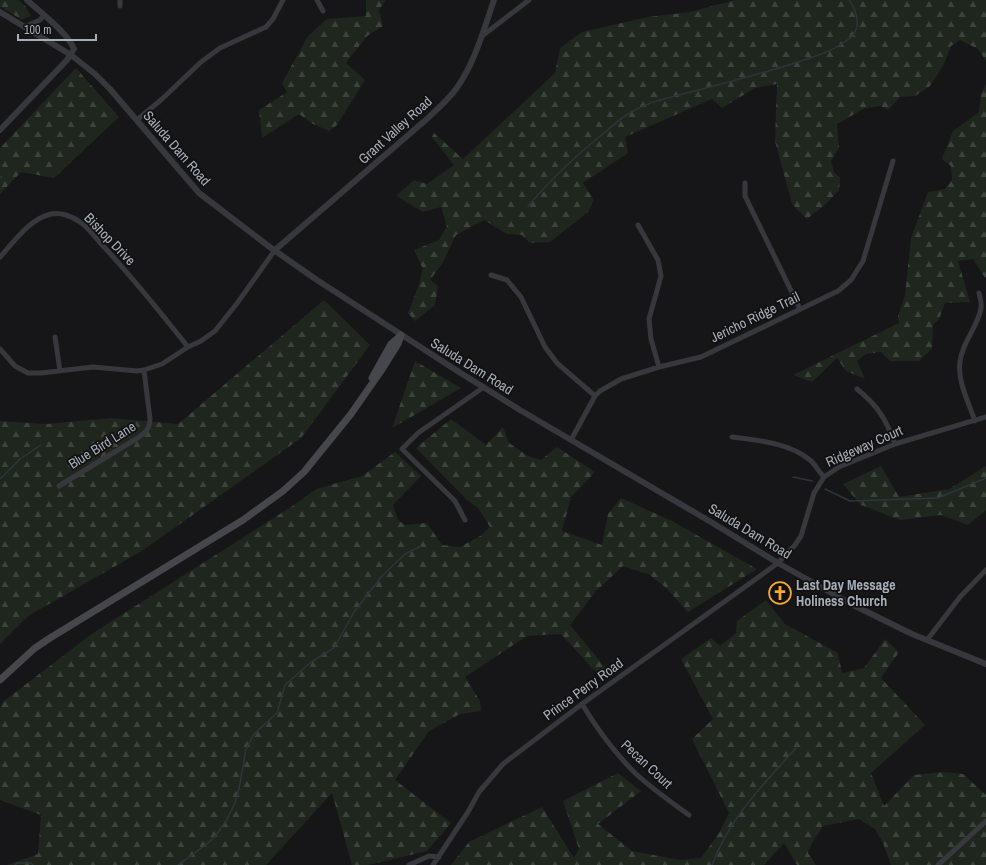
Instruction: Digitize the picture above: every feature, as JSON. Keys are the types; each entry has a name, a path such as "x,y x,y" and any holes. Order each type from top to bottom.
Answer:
{"main road":[{"path":"0,680 35,648 243,520 283,491 304,472 351,414 366,391 390,344 401,335"}],"street":[{"path":"0,130 71,55 74,49 44,15 27,0"},
{"path":"120,0 120,6"},
{"path":"138,120 200,62 220,48 266,27 273,19 283,0"},
{"path":"317,0 323,10"},
{"name":"Grant Valley Road","path":"274,250 428,118 452,95 463,78 481,36 494,0"},
{"path":"481,36 529,0"},
{"name":"Saluda Dam Road","path":"0,12 71,55 95,74 138,120 199,193 274,250 317,280 484,387 778,563 853,605 927,640 986,664"},
{"path":"24,27 40,20 44,15"},
{"name":"Jericho Ridge Trail","path":"571,440 595,396 600,391 621,379 659,367 701,357 838,291 851,280 863,261 893,161"},
{"path":"745,183 745,196 800,309"},
{"name":"Bishop Drive","path":"0,257 31,225 41,218 51,214 68,216 80,222 116,260 158,308 188,346"},
{"path":"638,225 658,260 661,276 649,319 651,339 659,367"},
{"path":"0,349 15,366 23,371 33,373 93,367 144,370 162,364 188,346 201,341 215,331 238,302 274,250"},
{"path":"491,275 506,280 521,297 545,347 557,363 595,396"},
{"path":"974,421 959,364 963,349 979,316 982,306 979,293"},
{"path":"55,338 60,371"},
{"name":"Blue Bird Lane","path":"59,486 147,431 150,424 150,419 144,370"},
{"path":"465,520 455,502 402,449 418,433 484,387"},
{"path":"857,389 869,398 883,416 895,444"},
{"name":"Ridgeway Court","path":"778,563 795,545 801,536 814,493 824,477 839,467 895,444 986,417"},
{"path":"732,437 767,442 797,452 810,460 824,477"},
{"name":"Prince Perry Road","path":"433,865 468,812 479,792 503,764 582,704 778,563"},
{"path":"927,640 960,597 986,570"},
{"name":"Pecan Court","path":"582,704 603,736 632,770 689,815"},
{"path":"938,865 986,821"},
{"path":"409,865 429,856 439,857"}],"green space":[{"path":"0,0 18,0 25,6 31,16 22,20 0,6"},
{"path":"366,0 386,0 379,10 383,26 367,36 346,63 365,80 337,125 329,131 313,124 299,114 262,138 259,110 287,92 282,83 308,36 327,19 366,16"},
{"path":"735,0 986,0 986,61 978,49 960,40 951,46 944,64 930,86 915,96 900,97 888,110 881,106 865,108 837,124 839,148 831,161 834,172 840,178 839,190 826,204 807,219 792,204 775,141 777,84 755,88 722,108 712,99 625,137 628,153 583,183 594,200 588,212 550,242 530,243 522,235 507,234 484,220 456,235 442,264 430,280 438,286 435,305 415,321 408,313 423,269 414,250 439,240 447,226 441,207 423,212 396,196 414,180 427,184 454,165 432,137 434,133 463,159 555,73 560,48 582,32 648,17 690,12"},
{"path":"76,68 119,117 54,178 21,172 0,194 0,148"},
{"path":"986,84 986,278 973,259 958,261 970,302 945,303 939,319 933,325 932,349 919,361 890,361 881,352 866,354 857,361 865,379 846,371 837,358 812,382 793,375 899,323 898,316 905,295 911,238 928,192 945,189 952,180 951,166 942,159 953,131 979,112 981,93"},
{"path":"324,300 370,345 301,438 142,551 28,616 0,644 0,421 46,424 111,418 178,424"},
{"path":"415,361 461,388 392,428"},
{"path":"451,419 486,445 503,427 509,443 528,456 541,460 557,447 595,472 571,497 562,531 602,545 608,514 621,498 672,521 757,569 688,612 665,587 650,575 623,566 596,591 570,625 609,672 605,678 592,668 561,634 527,636 465,677 480,701 481,711 460,714 429,731 395,780 451,823 427,851 368,865 352,865 332,793 266,865 7,865 38,854 41,815 0,800 0,708 4,701 93,633 294,505 316,489 362,476 395,452 421,476 393,505 398,520 405,525 427,523 442,545 460,547 480,536 490,527 478,508 466,499 416,448"},
{"path":"881,466 899,497 949,489 986,466 986,510 968,525 941,515 900,520 861,505 843,484"},
{"path":"766,600 785,624 838,653 842,673 864,668 885,639 899,652 881,678 925,725 871,773 884,806 914,775 944,772 963,774 986,795 986,865 891,865 883,843 875,829 859,819 823,826 812,843 808,853 816,865 797,865 784,843 764,865 451,865 469,842 542,807 574,858 579,849 563,801 618,773 641,791 598,824 632,851 680,860 701,858 719,833 729,813 692,739 713,719 681,659 711,638 720,646 736,633 737,621"}],"waterway":[{"path":"528,206 574,159 622,118 636,109 664,99 795,63 838,47 850,38 856,29 856,14 849,0"},
{"path":"0,479 20,459 41,445"},
{"path":"793,477 812,481"},
{"path":"825,489 850,501 938,498 986,478"},
{"path":"178,865 207,844 217,834 226,821 235,803 239,789 246,749 254,734 277,713 285,685 311,662 334,648 354,612 382,576 405,554 421,546"},
{"path":"712,865 728,832 748,803 796,748"},
{"path":"15,865 17,863 31,863 33,865"}],"place":[{"name":"Last Day Message Holiness Church","path":"780,593"}]}
